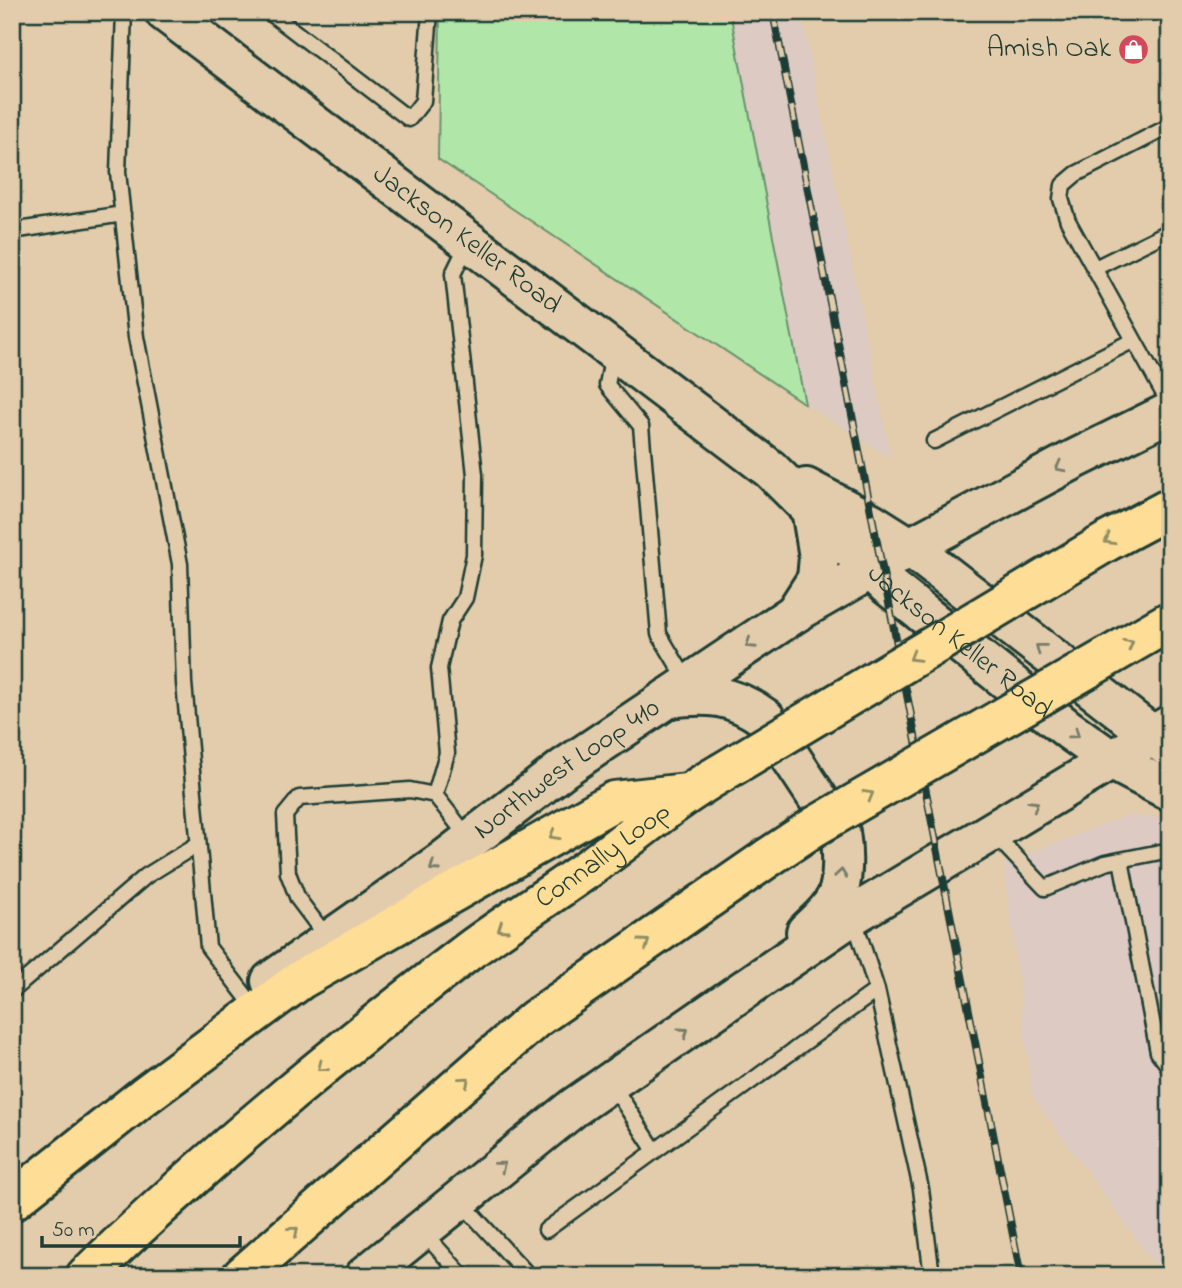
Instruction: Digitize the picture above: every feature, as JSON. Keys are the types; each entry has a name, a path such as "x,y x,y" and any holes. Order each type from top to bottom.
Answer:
{"highway":[{"name":"Connally Loop","path":"86,1276 187,1181 314,1073 472,949 618,847 687,793 1108,541 1170,509"},
{"path":"242,1276 535,1019 825,820 1170,621"},
{"path":"12,1201 144,1096 300,980 614,801 687,793"}],"main road":[{"name":"Jackson Keller Road","path":"164,12 770,469 887,585 1069,730 1111,760 1170,791"},
{"name":"Northwest Loop 410","path":"12,1195 171,1060 248,999 470,840 564,768 795,613 910,547 1170,412"},
{"name":"Jackson Keller Road","path":"770,469 872,523 910,547 1164,736"},
{"path":"795,613 817,579 819,556 811,509"},
{"path":"678,691 727,697 749,706 765,718 840,832 843,847 838,896 826,912 755,982"},
{"path":"370,1274 573,1108 853,915 1111,760 1164,736"}],"lane":[{"path":"124,12 118,172 136,337 180,564 184,683 208,947 248,999"},
{"path":"269,12 409,119 423,101 430,12"},
{"path":"1170,126 1076,174 1063,185 1062,199 1068,221 1170,405"},
{"path":"12,231 122,214"},
{"path":"1095,268 1170,231"},
{"path":"435,795 447,752 439,668 450,621 465,598 474,555 475,475 453,274 469,240"},
{"path":"934,441 1134,341"},
{"path":"614,349 607,385 641,426 659,634 678,691"},
{"path":"328,940 298,899 288,873 285,816 299,798 411,790 435,795 470,840"},
{"path":"992,831 1045,888 1105,863 1170,850"},
{"path":"12,991 146,876 198,844"},
{"path":"1121,860 1158,1052 1170,1068"},
{"path":"853,915 877,990 921,1189 932,1276"},
{"path":"546,1230 877,990"},
{"path":"611,1082 655,1151"},
{"path":"458,1200 529,1276"},
{"path":"422,1230 459,1272 455,1276"}],"shaded area":[{"path":"730,12 801,12 891,458 805,404"},
{"path":"1128,815 1170,819 1170,1276 1163,1276 1032,1096 1004,863"}],"green space":[{"path":"440,12 730,12 805,404 438,159"}],"railway":[{"path":"773,12 1021,1276"}],"place":[{"name":"Amish Oak","path":"1134,49"}]}
